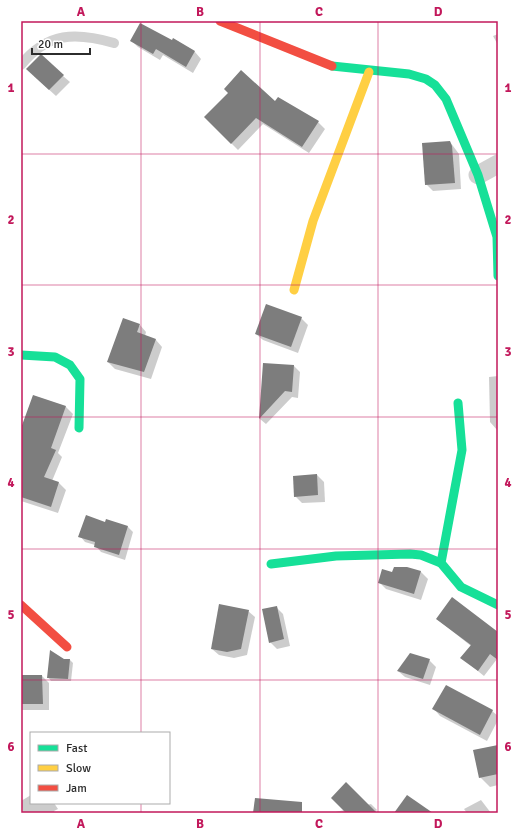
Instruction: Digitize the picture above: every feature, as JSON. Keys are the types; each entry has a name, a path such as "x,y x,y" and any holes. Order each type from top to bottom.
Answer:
{"street":[{"path":"220,21 334,67 369,72 409,74 426,78 435,85 446,99 478,175 496,237 498,276"},
{"path":"294,290 313,221 369,72"},
{"path":"478,175 498,164"},
{"path":"21,355 54,356 70,365 80,379 79,428"},
{"path":"441,563 462,450 458,403"},
{"path":"271,564 336,556 421,555 441,563 461,587 498,605"},
{"path":"21,605 67,648"}],"lane":[{"path":"21,65 30,54 46,42 67,37 91,36 114,43"}],"building":[{"path":"140,23 172,40 173,38 195,51 186,67 156,49 153,54 130,41"},
{"path":"41,54 64,75 49,90 26,69"},
{"path":"241,70 275,101 278,97 319,121 302,147 256,118 231,144 204,117 228,93 224,89"},
{"path":"450,141 452,146 455,183 425,185 422,143"},
{"path":"266,304 302,317 291,347 255,334"},
{"path":"123,318 140,324 137,332 156,339 144,372 107,362"},
{"path":"263,363 294,365 292,392 285,391 259,419"},
{"path":"33,395 66,406 51,448 56,450 44,477 59,482 51,507 21,497 21,428"},
{"path":"317,474 318,495 294,497 293,476"},
{"path":"86,515 105,522 106,519 128,526 119,555 94,547 95,542 78,537"},
{"path":"394,567 407,567 421,571 414,594 378,583 382,569 392,572"},
{"path":"452,597 498,632 498,660 490,654 478,671 460,658 471,645 436,619"},
{"path":"219,604 249,610 241,649 227,652 211,649"},
{"path":"277,606 284,639 269,643 262,609"},
{"path":"50,650 64,659 70,659 68,679 47,678"},
{"path":"410,653 430,659 423,679 397,671"},
{"path":"21,675 42,675 43,704 21,704"},
{"path":"446,685 493,710 480,735 432,709"},
{"path":"498,745 498,774 479,778 473,750"},
{"path":"346,782 377,813 346,813 331,798"},
{"path":"407,795 433,813 394,813"},
{"path":"255,798 302,802 302,813 253,813"}],"traffic: fast":[{"path":"332,66 409,74 426,79 435,85 446,99 478,175 497,237 498,276"},
{"path":"21,355 55,357 70,365 80,379 79,428"},
{"path":"458,403 462,450 441,563 461,587 498,605"},
{"path":"271,564 336,556 410,554 421,555 441,563"}],"traffic: slow":[{"path":"294,290 313,221 369,72"}],"traffic: jam":[{"path":"220,21 332,66"},
{"path":"21,605 67,647"}]}
